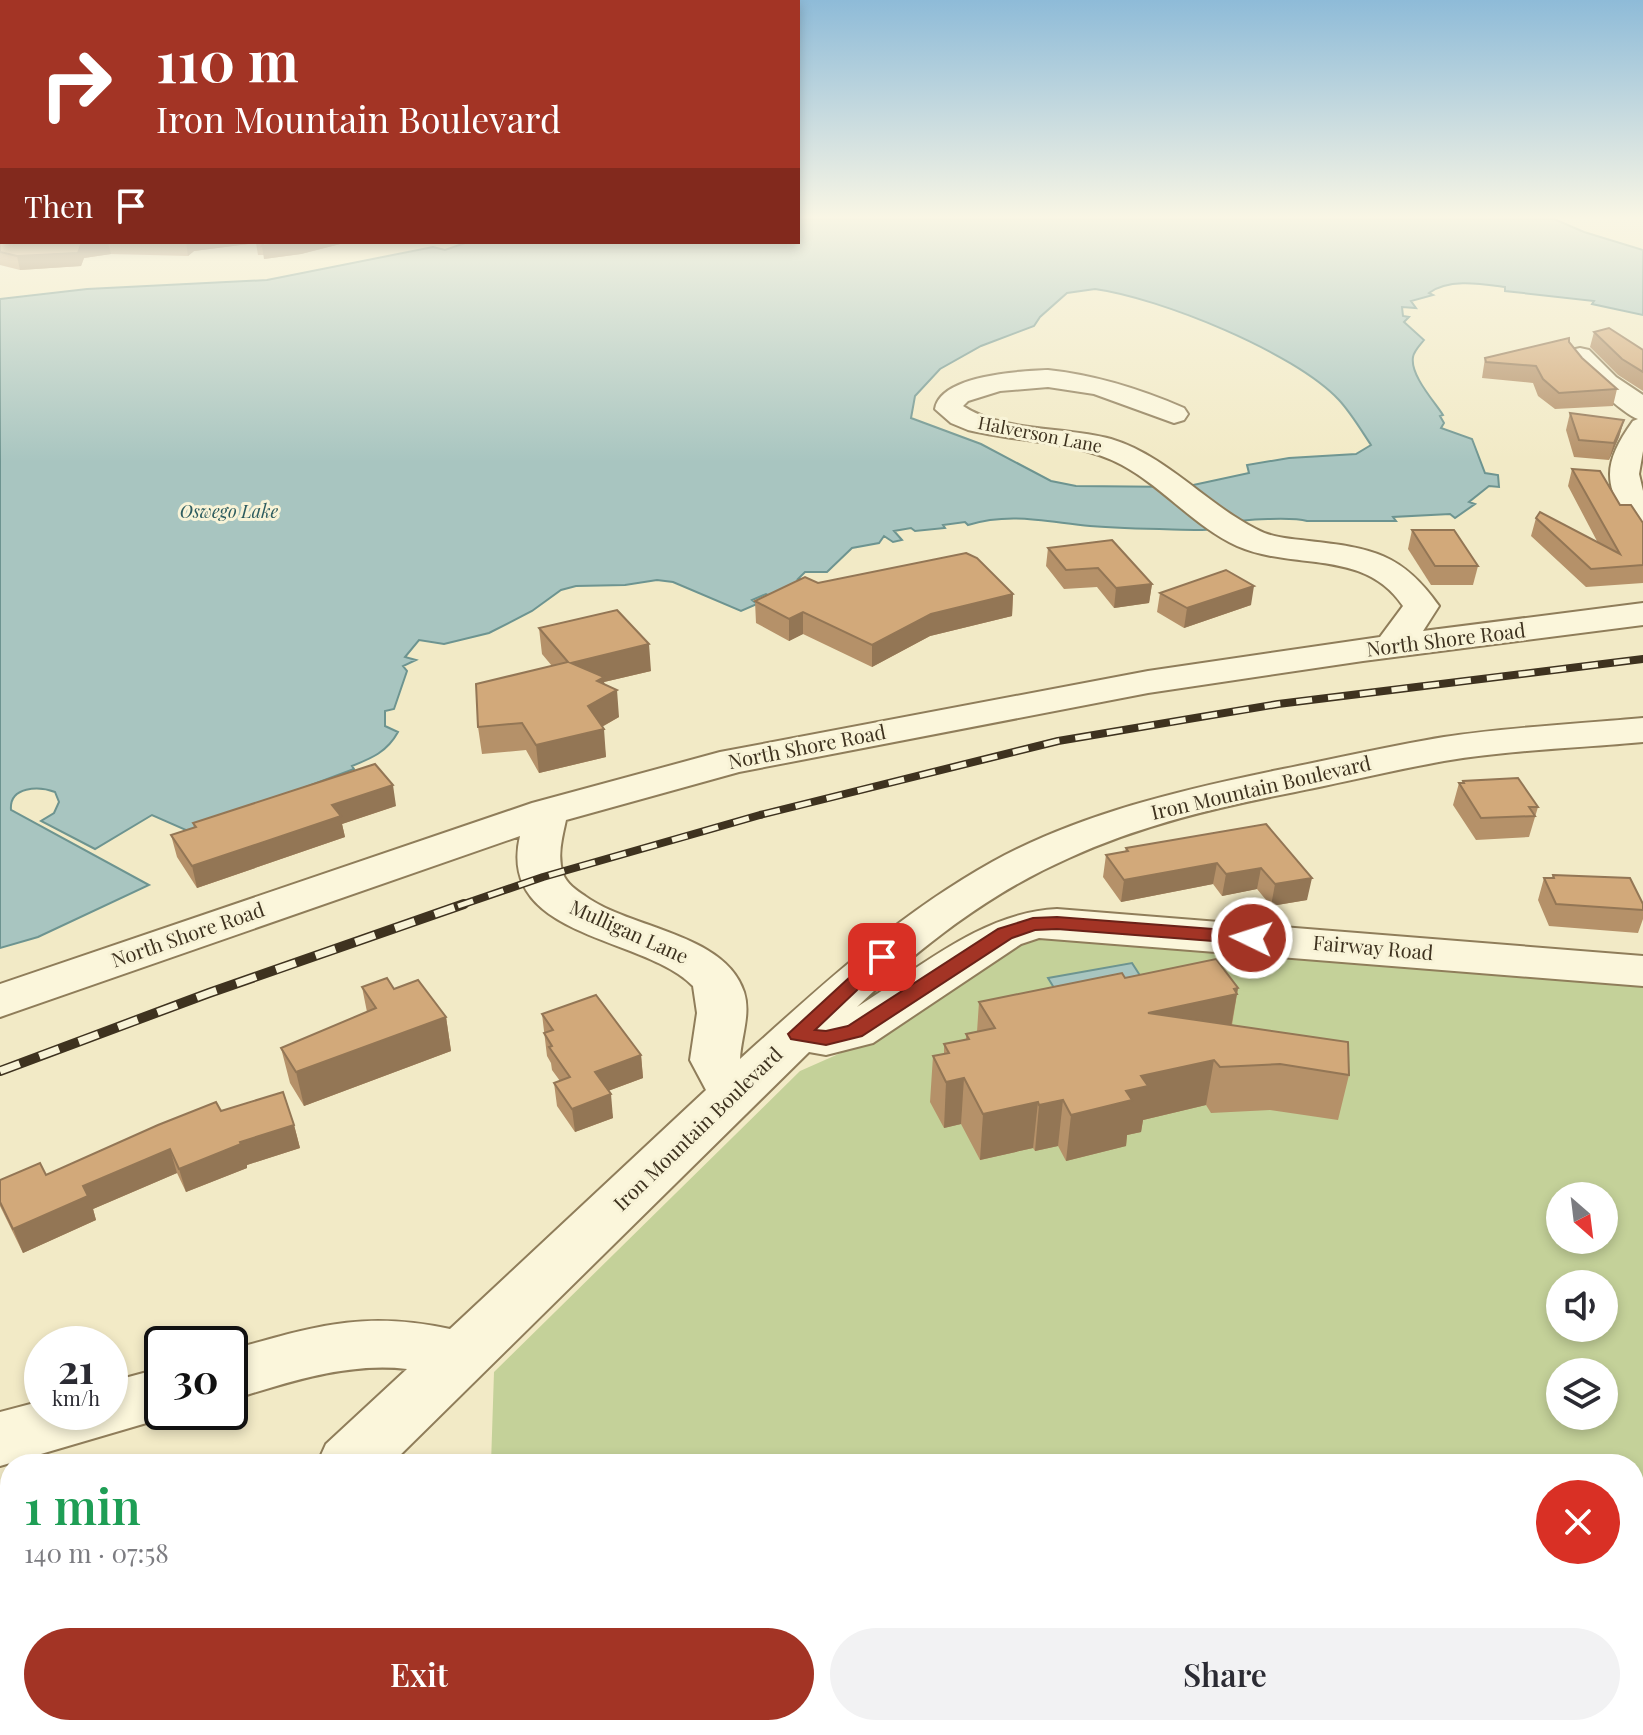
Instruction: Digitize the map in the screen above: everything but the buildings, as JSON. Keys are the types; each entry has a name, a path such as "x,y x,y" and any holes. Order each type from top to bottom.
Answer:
{"street":[{"path":"1580,356 1606,383 1632,400 1643,412"},
{"name":"Halverson Lane","path":"1174,414 1102,385 1049,378 975,389 952,398 949,403 949,409 954,414 977,423 1116,451 1231,528 1258,542 1364,559 1394,572 1412,588 1421,606 1416,617 1391,647"},
{"path":"1643,427 1628,450 1622,482 1643,520"},
{"name":"North Shore Road","path":"0,1001 547,812 747,758 1148,682 1643,614"},
{"name":"Iron Mountain Boulevard","path":"359,1454 736,1092 882,957 941,912 1008,871 1104,829 1147,814 1233,792 1404,756 1489,743 1643,730"},
{"name":"Mulligan Lane","path":"547,812 537,864 550,889 567,907 684,956 699,964 717,985 723,1005 715,1057 717,1067 736,1092"},
{"name":"Fairway Road","path":"798,1034 826,1038 855,1031 1005,934 1033,924 1151,929 1643,971"},
{"path":"248,1370 310,1353 375,1343 421,1347 461,1356"},
{"path":"0,1439 32,1430"}],"green space":[{"path":"1033,939 1080,939 1643,987 1643,1454 491,1454 494,1372 800,1071 886,1033 1020,943"}],"water":[{"name":"Oswego Lake","path":"0,300 1059,300 1034,326 981,346 940,369 915,396 911,418 981,444 1051,481 1076,486 1184,487 1249,473 1247,465 1289,458 1356,454 1371,445 1339,400 1291,364 1224,330 1143,300 1415,300 1411,301 1416,308 1402,307 1403,316 1409,317 1404,322 1424,340 1413,357 1413,364 1419,380 1443,415 1440,416 1444,423 1441,428 1472,439 1485,473 1498,475 1499,487 1489,486 1469,502 1475,504 1455,518 1450,514 1393,517 1396,521 1256,520 1204,530 999,519 968,525 965,522 943,525 945,528 894,531 902,540 893,542 884,536 879,543 852,548 827,572 805,572 798,579 814,583 785,604 766,594 752,600 757,604 741,611 673,582 657,580 625,585 576,586 561,590 532,611 489,633 444,644 419,640 405,657 416,660 403,666 407,671 394,709 385,711 385,726 398,732 384,749 352,766 354,769 188,831 152,815 95,849 41,821 54,813 59,802 55,792 34,789 20,792 12,802 11,810 149,885 38,937 0,948"},
{"name":"Oswego Lake","path":"1585,300 1643,300 1643,315 1592,304 1594,301"},
{"path":"1132,963 1150,991 1065,1006 1048,978"}],"railway":[{"path":"458,906 543,877 760,815 1058,741 1278,704 1643,659"},
{"path":"0,1071 209,993 464,904"}],"route":[{"path":"882,957 798,1034 826,1038 841,1037 855,1031 1005,934 1033,924 1151,929 1252,938"}]}
